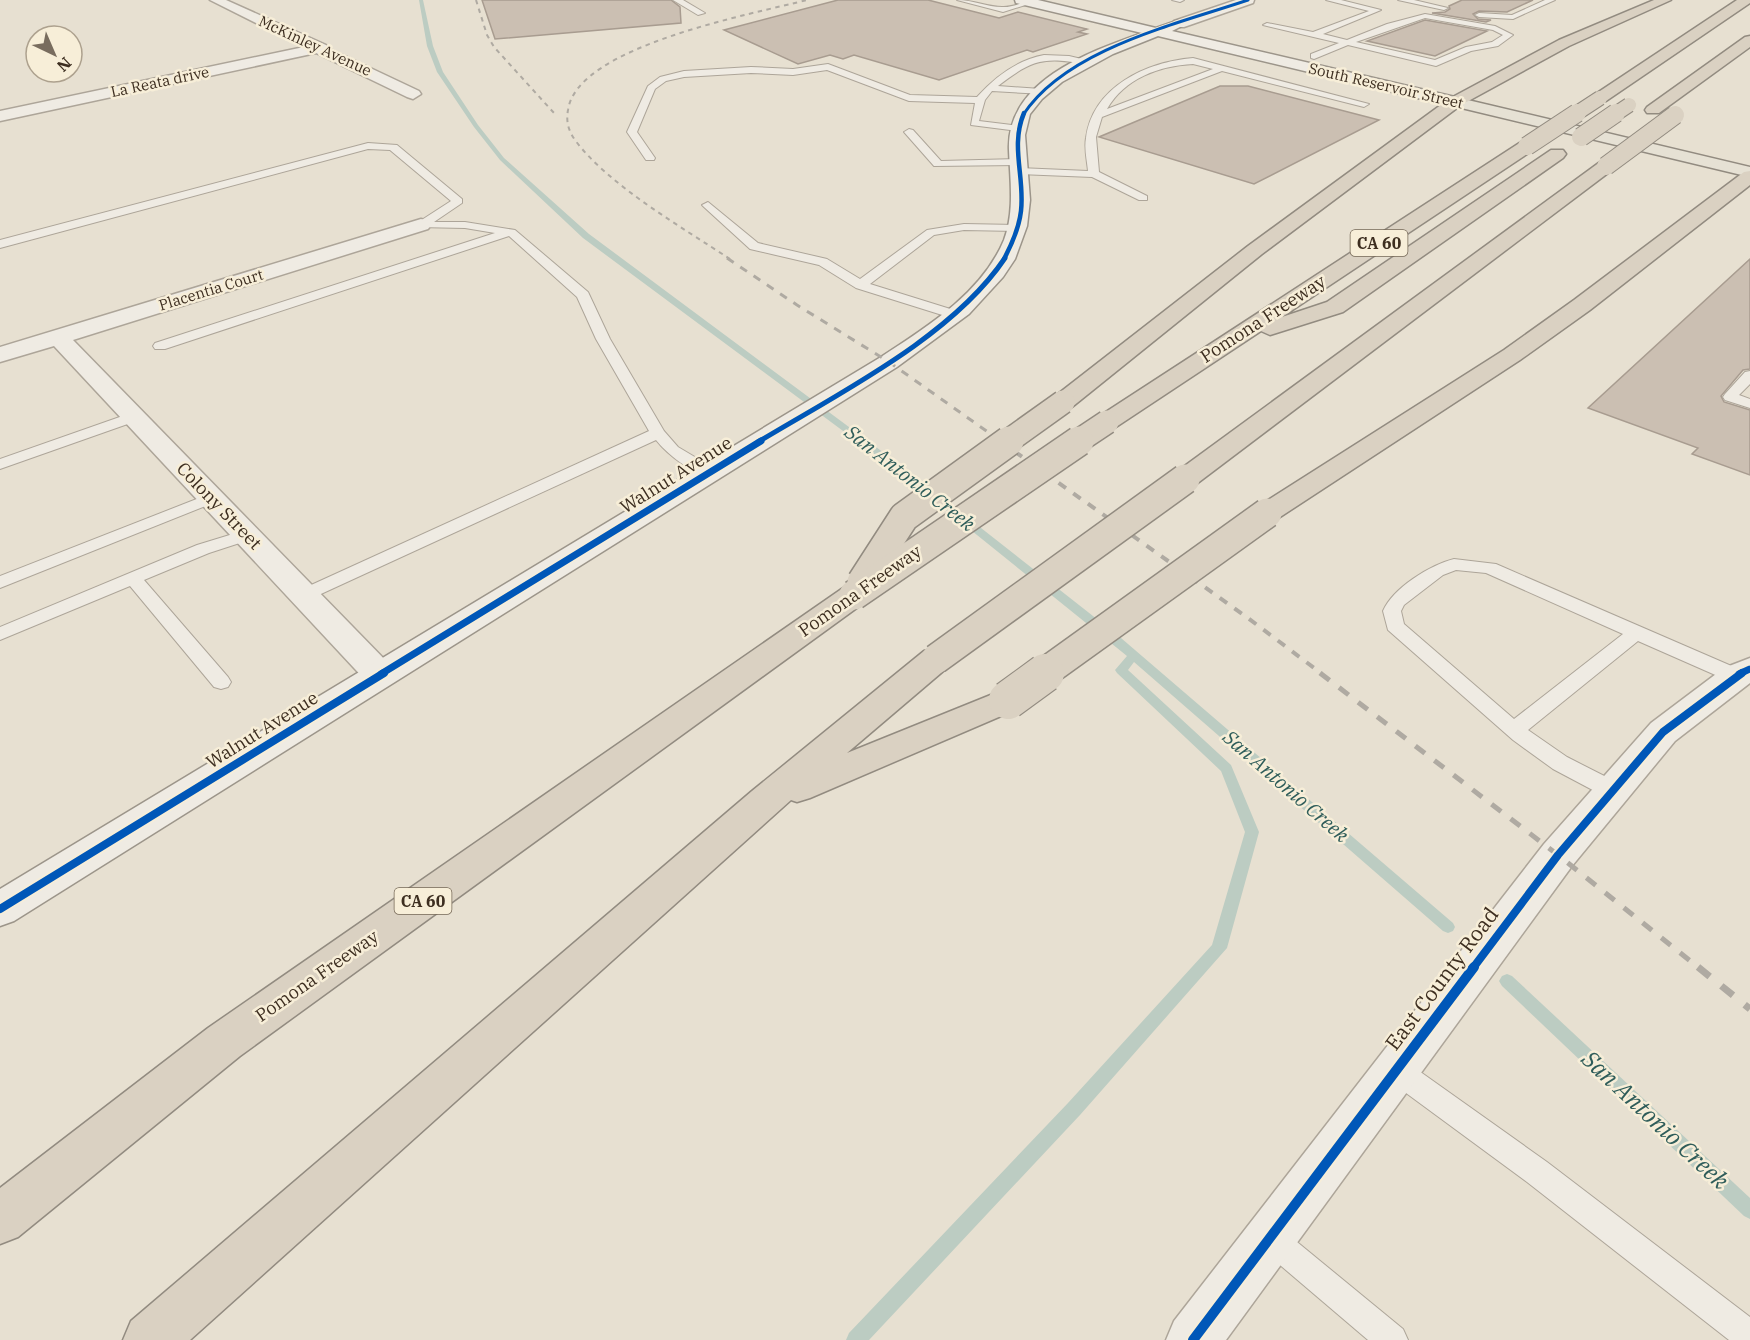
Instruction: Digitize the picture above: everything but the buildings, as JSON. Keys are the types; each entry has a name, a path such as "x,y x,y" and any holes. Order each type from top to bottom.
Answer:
{"highway":[{"path":"854,595 904,518 1063,402 1255,250 1463,97 1564,44 1665,0"},
{"name":"Pomona Freeway","path":"0,1219 224,1042 854,595 1107,422 1746,0"},
{"path":"150,1340 765,801 936,659 1332,372 1593,160 1631,126 1750,40"},
{"path":"1231,340 1335,307 1634,102"},
{"path":"1593,160 1679,112"},
{"path":"765,801 1008,700 1267,513 1521,348 1750,174"}],"main road":[{"name":"South Reservoir Street","path":"1463,97 1750,158"},
{"name":"South Reservoir Street","path":"1463,97 1750,174"}],"street":[{"name":"McKinley Avenue","path":"216,0 321,48 413,94"},
{"name":"South Reservoir Street","path":"1072,0 1314,56 1463,97"},
{"path":"1018,128 1023,114 1041,92 1061,74 1156,32 1248,0"},
{"name":"South Reservoir Street","path":"1026,1 1282,62 1463,97"},
{"name":"La Reata drive","path":"0,116 321,48"},
{"name":"Walnut Avenue","path":"0,909 890,362 937,330 955,315 999,268 1014,239 1021,212 1018,128"},
{"name":"Placentia Court","path":"0,356 421,225"},
{"name":"Colony Street","path":"58,337 380,675"},
{"name":"East County Road","path":"1193,1340 1558,855 1663,732 1743,672"}],"lane":[{"path":"677,0 701,13"},
{"path":"961,0 1003,10 1026,1"},
{"path":"1330,0 1383,14"},
{"path":"1402,0 1449,9"},
{"path":"1472,14 1513,17 1551,0"},
{"path":"1383,14 1382,24 1386,28"},
{"path":"1314,34 1383,14"},
{"path":"1267,25 1314,34 1345,43 1436,63 1469,49 1495,44 1509,34 1495,28 1434,16 1414,18 1345,43 1314,56"},
{"path":"1018,128 974,123 980,100 990,88 1031,59 1048,56 1086,61"},
{"path":"1094,174 1091,138 1100,115 1118,87 1155,65 1173,61 1193,61 1364,104"},
{"path":"1252,76 1282,62"},
{"path":"650,158 632,132 644,100 651,88 663,79 684,74 751,70 793,72 828,67 909,98 980,100"},
{"path":"1100,115 1222,68"},
{"path":"990,88 1041,92"},
{"path":"909,132 938,164 1019,167 1094,174 1143,198"},
{"path":"0,244 368,146 393,147 458,201 421,225"},
{"path":"708,205 754,246 823,262 860,285 955,315"},
{"path":"421,225 465,225 511,232 583,295 603,339 658,433 672,450 709,472"},
{"path":"860,285 931,232 964,227 1017,228"},
{"path":"160,346 511,232"},
{"path":"1750,375 1730,397 1750,404"},
{"path":"0,464 134,417"},
{"path":"304,595 658,433"},
{"path":"0,582 212,498"},
{"path":"0,634 203,549 246,535"},
{"path":"1612,790 1560,762 1514,730 1395,626 1392,610 1396,602 1437,571 1454,564 1490,568 1637,633 1743,672"},
{"path":"133,578 220,682"},
{"path":"1514,730 1637,633"},
{"path":"1396,1070 1537,1172 1750,1336"},
{"path":"1270,1238 1392,1340"}],"waterway":[{"name":"San Antonio Creek","path":"421,0 430,46 440,72 476,126 502,159 586,236 908,475 1134,655"},
{"path":"856,1340 1074,1109 1219,948 1252,832 1226,768 1121,670 1134,655"},
{"name":"San Antonio Creek","path":"1134,655 1448,927"},
{"name":"San Antonio Creek","path":"1507,981 1750,1210"}],"railway":[{"path":"476,0 487,35 494,47 554,113"},
{"path":"730,259 647,205 589,157 575,140 568,125 568,110 579,87 602,68 633,51 710,24 807,0"},
{"path":"727,258 889,362 1002,442"},
{"path":"1000,441 1248,618 1322,674"},
{"path":"1320,673 1558,855 1699,968"},
{"path":"1698,967 1750,1009"}],"cycle path":[{"path":"0,909 889,362 930,334 972,299 1005,259 1015,236 1021,212 1017,148 1019,124 1024,113 1042,92 1065,73 1094,57 1158,30 1248,0"},
{"path":"1193,1340 1558,855 1663,732 1736,676 1750,669"}]}
